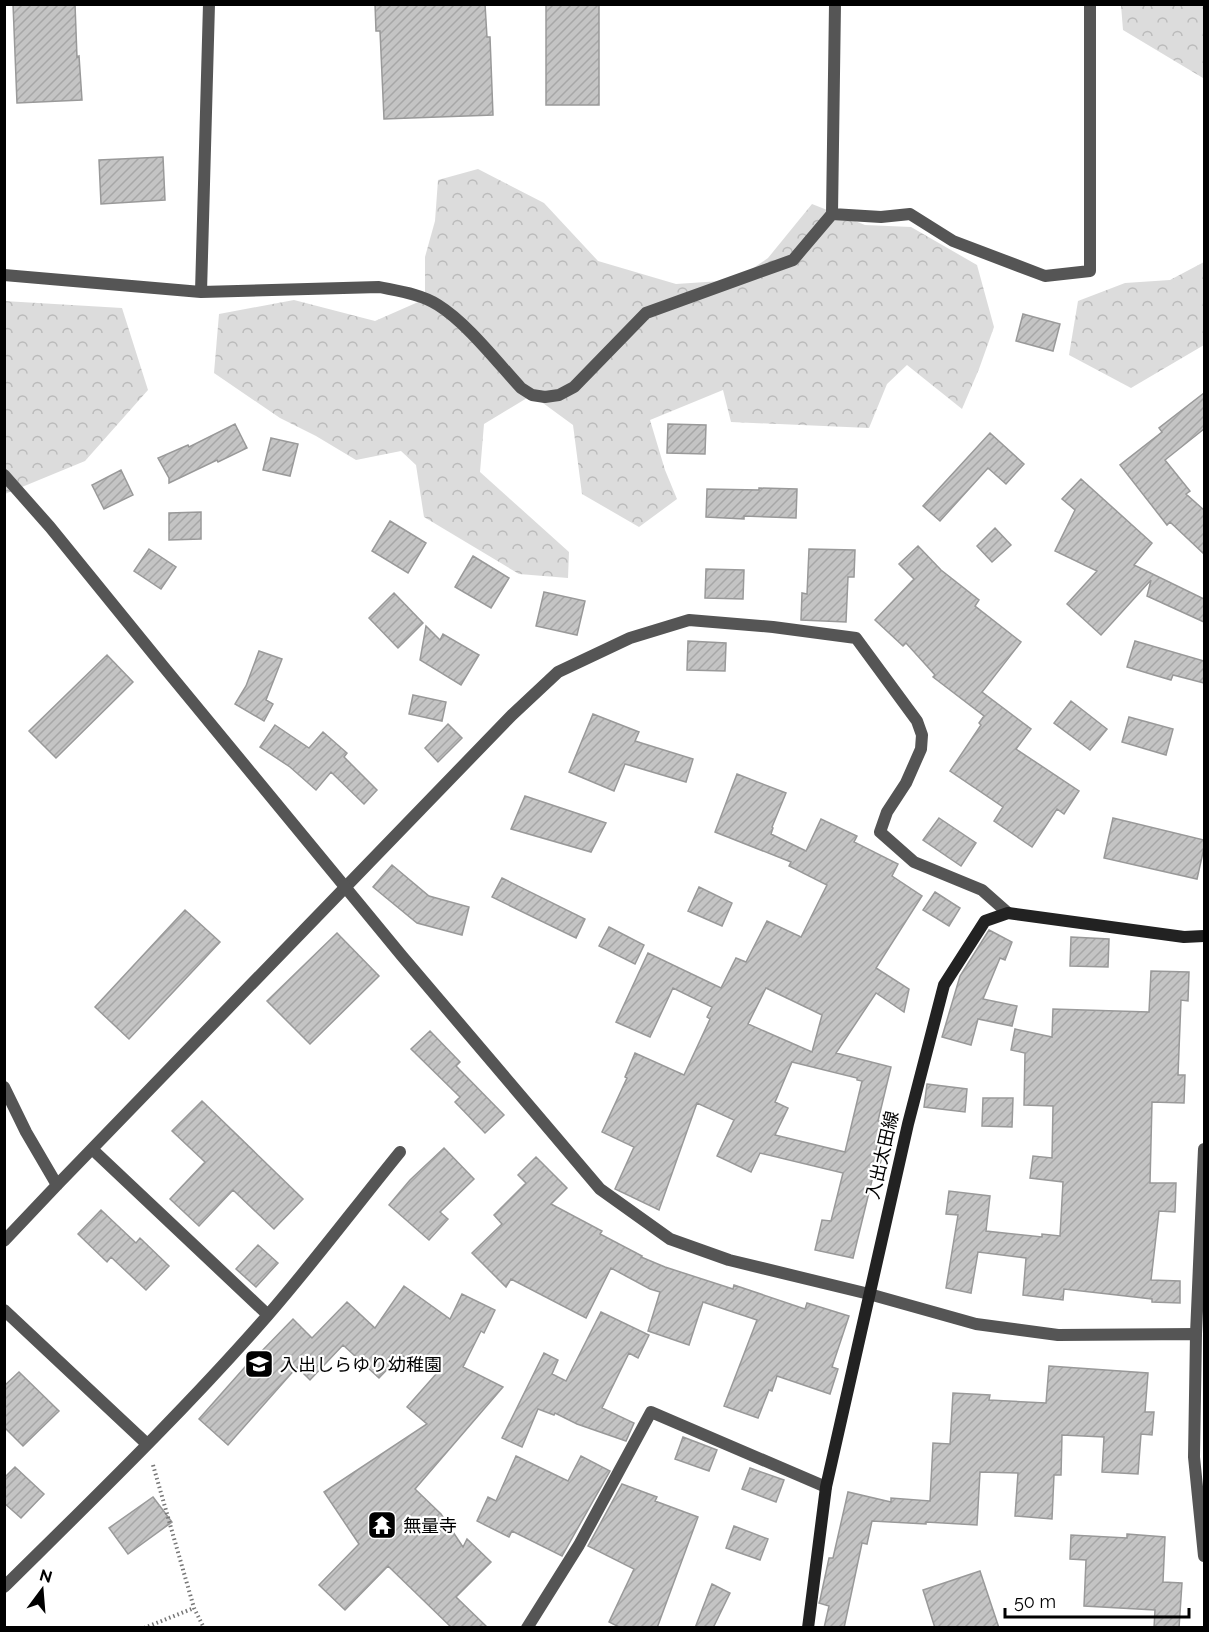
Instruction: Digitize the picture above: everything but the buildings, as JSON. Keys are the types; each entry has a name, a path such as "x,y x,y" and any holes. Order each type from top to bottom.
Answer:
{"main road":[{"path":"1008,913 1184,937 1204,936"},
{"name":"入出太田線","path":"808,1628 826,1487 908,1124 944,985 985,921 1008,913"}],"street":[{"path":"201,292 209,4"},
{"path":"4,275 201,292 379,287 404,292 437,304 450,314 465,327 521,388 545,397 559,395 574,387 646,313 793,260 832,214 835,4"},
{"path":"832,214 881,217 910,214 954,241 1045,276 1090,271 1090,4"},
{"path":"4,475 50,527 409,965 600,1189 670,1239 729,1260 869,1294 975,1324 1059,1335 1196,1334"},
{"path":"4,1240 512,715 558,672 630,638 689,620 773,627 856,638 917,721 922,735 921,749 906,783 887,812 880,832 914,862 982,890 1008,913"},
{"path":"4,1087 57,1185"},
{"path":"92,1149 268,1315"},
{"path":"1204,1149 1196,1334 1194,1457 1204,1556"},
{"path":"4,1587 216,1373 268,1315 400,1152"},
{"path":"4,1310 147,1444"},
{"path":"527,1628 579,1545 651,1412 826,1487"}],"path":[{"path":"147,1444 194,1608 204,1628"},
{"path":"144,1628 194,1608"}],"green space":[{"path":"1121,5 1204,5 1204,83 1203,78 1123,30"},
{"path":"478,169 544,203 598,261 676,284 736,280 768,258 812,204 865,225 911,227 977,265 994,327 962,409 907,365 887,384 869,428 731,422 723,390 650,420 665,470 677,499 639,527 582,494 573,425 532,395 484,424 480,472 569,552 568,578 519,574 424,517 416,465 401,451 356,460 280,418 214,373 219,314 294,300 375,321 425,299 425,257 435,221 438,180"},
{"path":"1204,262 1204,345 1131,388 1069,355 1078,301 1125,283 1170,280"},
{"path":"4,301 122,308 148,390 85,461 5,494"}],"place":[{"name":"入出しらゆり幼稚園","path":"259,1364"},
{"name":"無量寺","path":"382,1525"}]}
